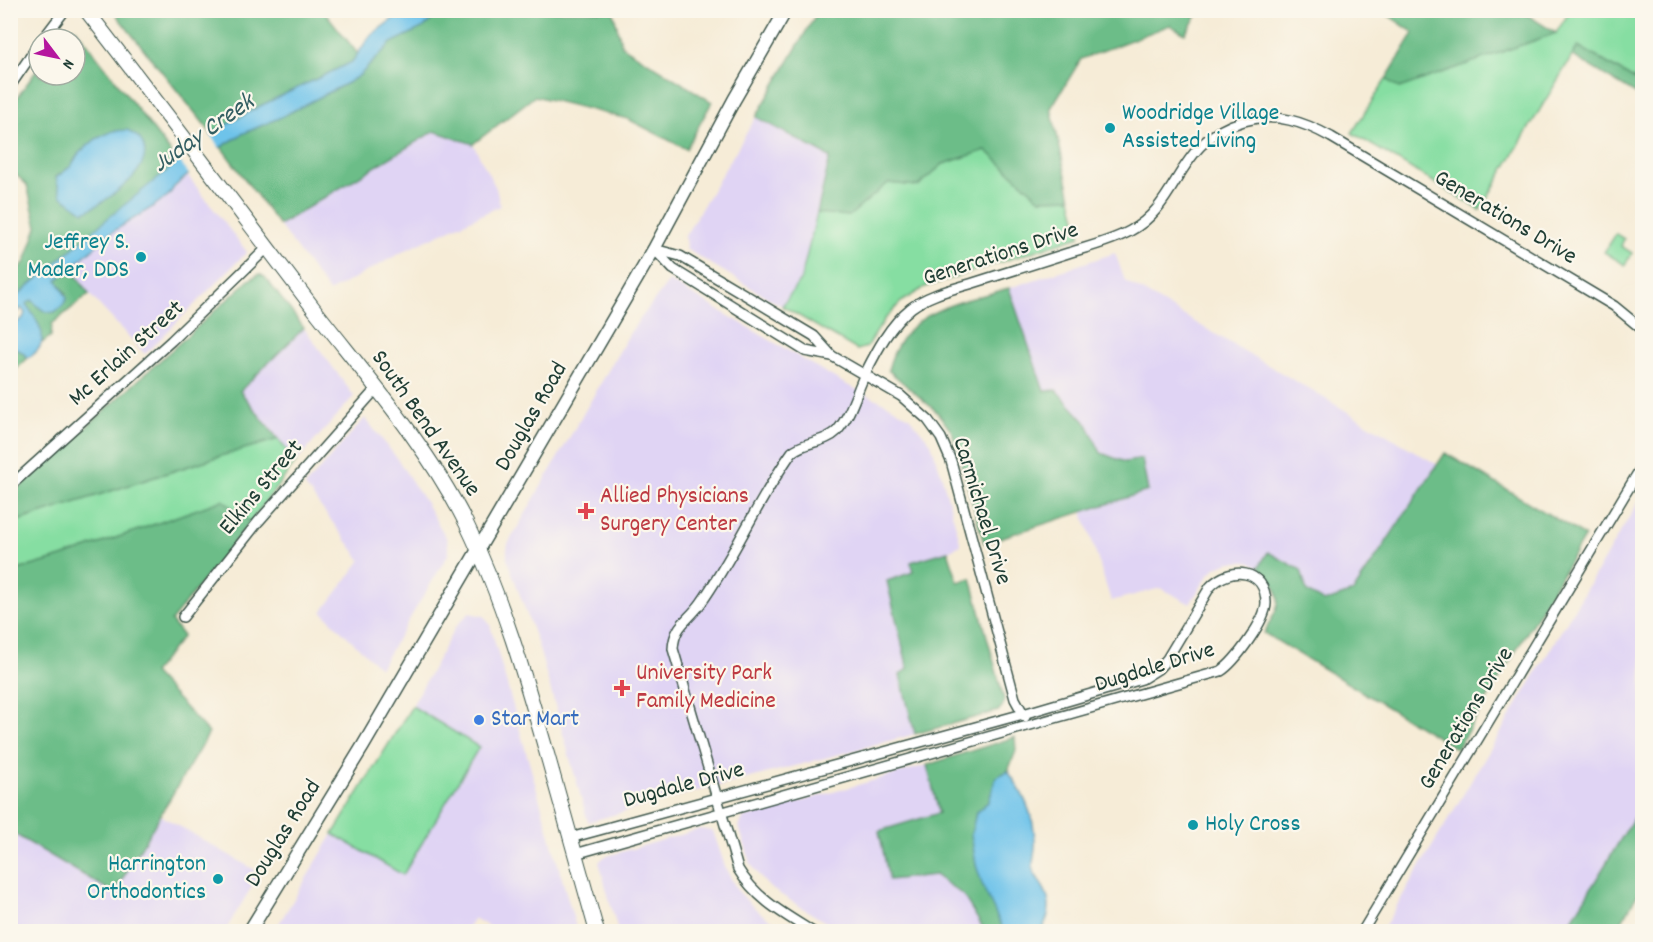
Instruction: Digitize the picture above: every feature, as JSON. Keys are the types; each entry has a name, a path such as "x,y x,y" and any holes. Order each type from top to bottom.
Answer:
{"main road":[{"name":"South Bend Avenue","path":"86,10 178,127 267,248 405,426 465,521 504,615 526,677 597,932"}],"street":[{"path":"52,27 65,10"},
{"name":"Douglas Road","path":"249,932 363,746 654,249 734,100 786,10"},
{"path":"10,86 27,61"},
{"name":"Generations Drive","path":"813,932 769,904 738,869 672,649 673,638 681,624 701,603 792,452 799,446 832,436 838,429 855,402 865,375 888,331 912,307 937,294 1094,245 1132,230 1149,218 1189,158 1201,145 1216,133 1230,126 1262,117 1291,120 1310,125 1614,306 1642,329"},
{"name":"Mc Erlain Street","path":"10,486 171,341 267,248"},
{"name":"Carmichael Drive","path":"654,249 680,256 814,336 832,356 902,396 928,420 941,438 951,461 1015,699 1030,724"},
{"name":"Carmichael Drive","path":"654,249 673,269 805,351 832,356"},
{"path":"733,305 740,292"},
{"name":"Elkins Street","path":"183,617 258,522 376,389"},
{"name":"Generations Drive","path":"1362,932 1642,466"},
{"name":"Dugdale Drive","path":"570,838 1023,714 1148,676 1167,659 1210,587 1224,575 1233,573 1249,575 1262,587 1265,596 1264,613 1238,656 1221,671 575,854"}],"shaded area":[{"path":"756,117 831,157 801,279 782,306 686,249 685,236"},
{"path":"434,130 473,144 496,188 500,206 406,250 329,292 279,225"},
{"path":"188,176 247,252 145,354 89,294 70,266 112,232 159,202"},
{"path":"1115,253 1125,281 1438,465 1353,592 1325,602 1307,592 1269,552 1259,567 1251,562 1229,562 1217,567 1209,574 1190,604 1161,588 1111,601 1083,512 1148,491 1142,460 1125,462 1101,453 1087,424 1044,391 1009,288"},
{"path":"669,281 845,384 909,417 931,443 961,545 912,562 913,572 887,581 908,669 900,675 915,734 588,822 538,645 507,559 507,550 508,544 631,331"},
{"path":"304,328 354,396 296,462 239,391"},
{"path":"365,418 396,457 424,500 447,539 448,547 448,555 380,668 322,612 361,560 305,486"},
{"path":"1642,496 1642,803 1565,931 1381,932"},
{"path":"469,613 484,616 490,625 577,931 496,931 474,918 465,931 274,932 333,834 403,875 479,747 412,706 456,626"},
{"path":"927,765 939,813 879,831 890,880 935,875 963,895 985,931 840,931 770,888 751,864 739,827 743,818"},
{"path":"160,815 260,873 225,931 11,932 11,832 114,893"},
{"path":"701,829 713,831 726,869 737,890 763,915 790,931 618,931 599,862 604,857"}],"green space":[{"path":"121,10 324,11 358,54 352,62 260,106 212,134 117,16"},
{"path":"441,11 613,11 622,46 712,102 686,149 628,119 535,96 473,144 434,131 279,225 221,147 242,134 349,82 360,75 391,43 424,27"},
{"path":"818,11 1200,11 1185,34 1170,25 1081,59 1051,108 1071,198 1040,199 986,150 943,164 918,186 888,183 849,216 817,213 830,157 756,117"},
{"path":"1382,11 1521,11 1556,33 1399,88 1386,79 1414,33"},
{"path":"1570,11 1642,11 1642,84 1578,46 1480,210 1352,133 1386,79 1399,88 1556,33"},
{"path":"87,43 178,162 11,302 11,276 25,262 37,227 27,185 11,170 11,106 27,84 27,87 87,87","holes":["113,131 84,212 61,196 56,177 71,166 79,153 96,139"]},
{"path":"1578,46 1642,84 1642,98 1573,56"},
{"path":"986,150 1040,199 1071,198 1080,236 925,287 901,302 884,320 867,347 857,350 782,306 801,279 817,213 849,216 888,183 918,186 943,164"},
{"path":"1616,234 1624,239 1621,246 1632,253 1625,265 1604,252"},
{"path":"70,266 89,294 52,324 51,336 42,343 41,329 26,304 32,300 43,310 57,311 66,293 56,281"},
{"path":"259,274 265,277 304,328 240,391 278,439 11,523 11,495 249,280"},
{"path":"1009,288 1044,391 1056,390 1087,424 1101,453 1125,462 1142,459 1148,491 984,543 952,432 937,412 888,370 895,350 919,321 952,304"},
{"path":"11,345 28,358 11,374"},
{"path":"278,439 296,462 250,522 223,500 62,557 11,572 11,523"},
{"path":"1445,453 1585,536 1457,749 1264,633 1278,605 1278,598 1273,585 1259,567 1268,552 1301,570 1307,592 1324,602 1353,592"},
{"path":"223,500 250,522 171,621 183,636 153,673 209,733 114,893 11,832 11,572 62,557"},
{"path":"948,551 958,582 971,578 1004,699 998,711 915,734 900,675 908,669 887,581 913,572 911,562"},
{"path":"412,706 479,747 403,875 333,834"},
{"path":"1015,737 1016,751 1008,771 996,777 989,801 977,813 1004,931 985,931 963,895 935,875 889,880 879,831 939,813 927,765"},
{"path":"1636,814 1642,816 1642,887 1616,931 1565,931"}],"water":[{"path":"422,11 441,11 424,27 391,43 360,75 349,82 242,134 221,147 174,187 169,195 112,232 57,280 67,298 59,309 55,312 46,312 32,300 26,304 42,332 40,346 36,352 28,358 11,345 11,327 23,318 25,313 21,308 11,320 10,302 107,219 217,130 260,106 352,62 370,36 393,19 418,14"},
{"path":"128,130 139,138 144,149 143,160 128,182 104,201 84,212 61,196 56,178 71,166 79,153 96,139 113,131"},
{"path":"1008,771 1030,813 1035,844 1033,869 1049,903 1045,931 1004,931 983,887 976,865 971,834 976,813 989,801 996,777"}],"pier":[{"path":"209,133 222,151 191,177 178,159"}],"place":[{"name":"Woodridge Village Assisted Living","path":"1110,128"},
{"name":"Jeffrey S. Mader, DDS","path":"141,257"},
{"name":"Allied Physicians Surgery Center","path":"586,511"},
{"name":"University Park Family Medicine","path":"622,688"},
{"name":"Star Mart","path":"479,720"},
{"name":"Holy Cross","path":"1193,825"},
{"name":"Harrington Orthodontics","path":"218,879"}],"water label":[{"name":"Juday Creek","path":"204,134"}]}
